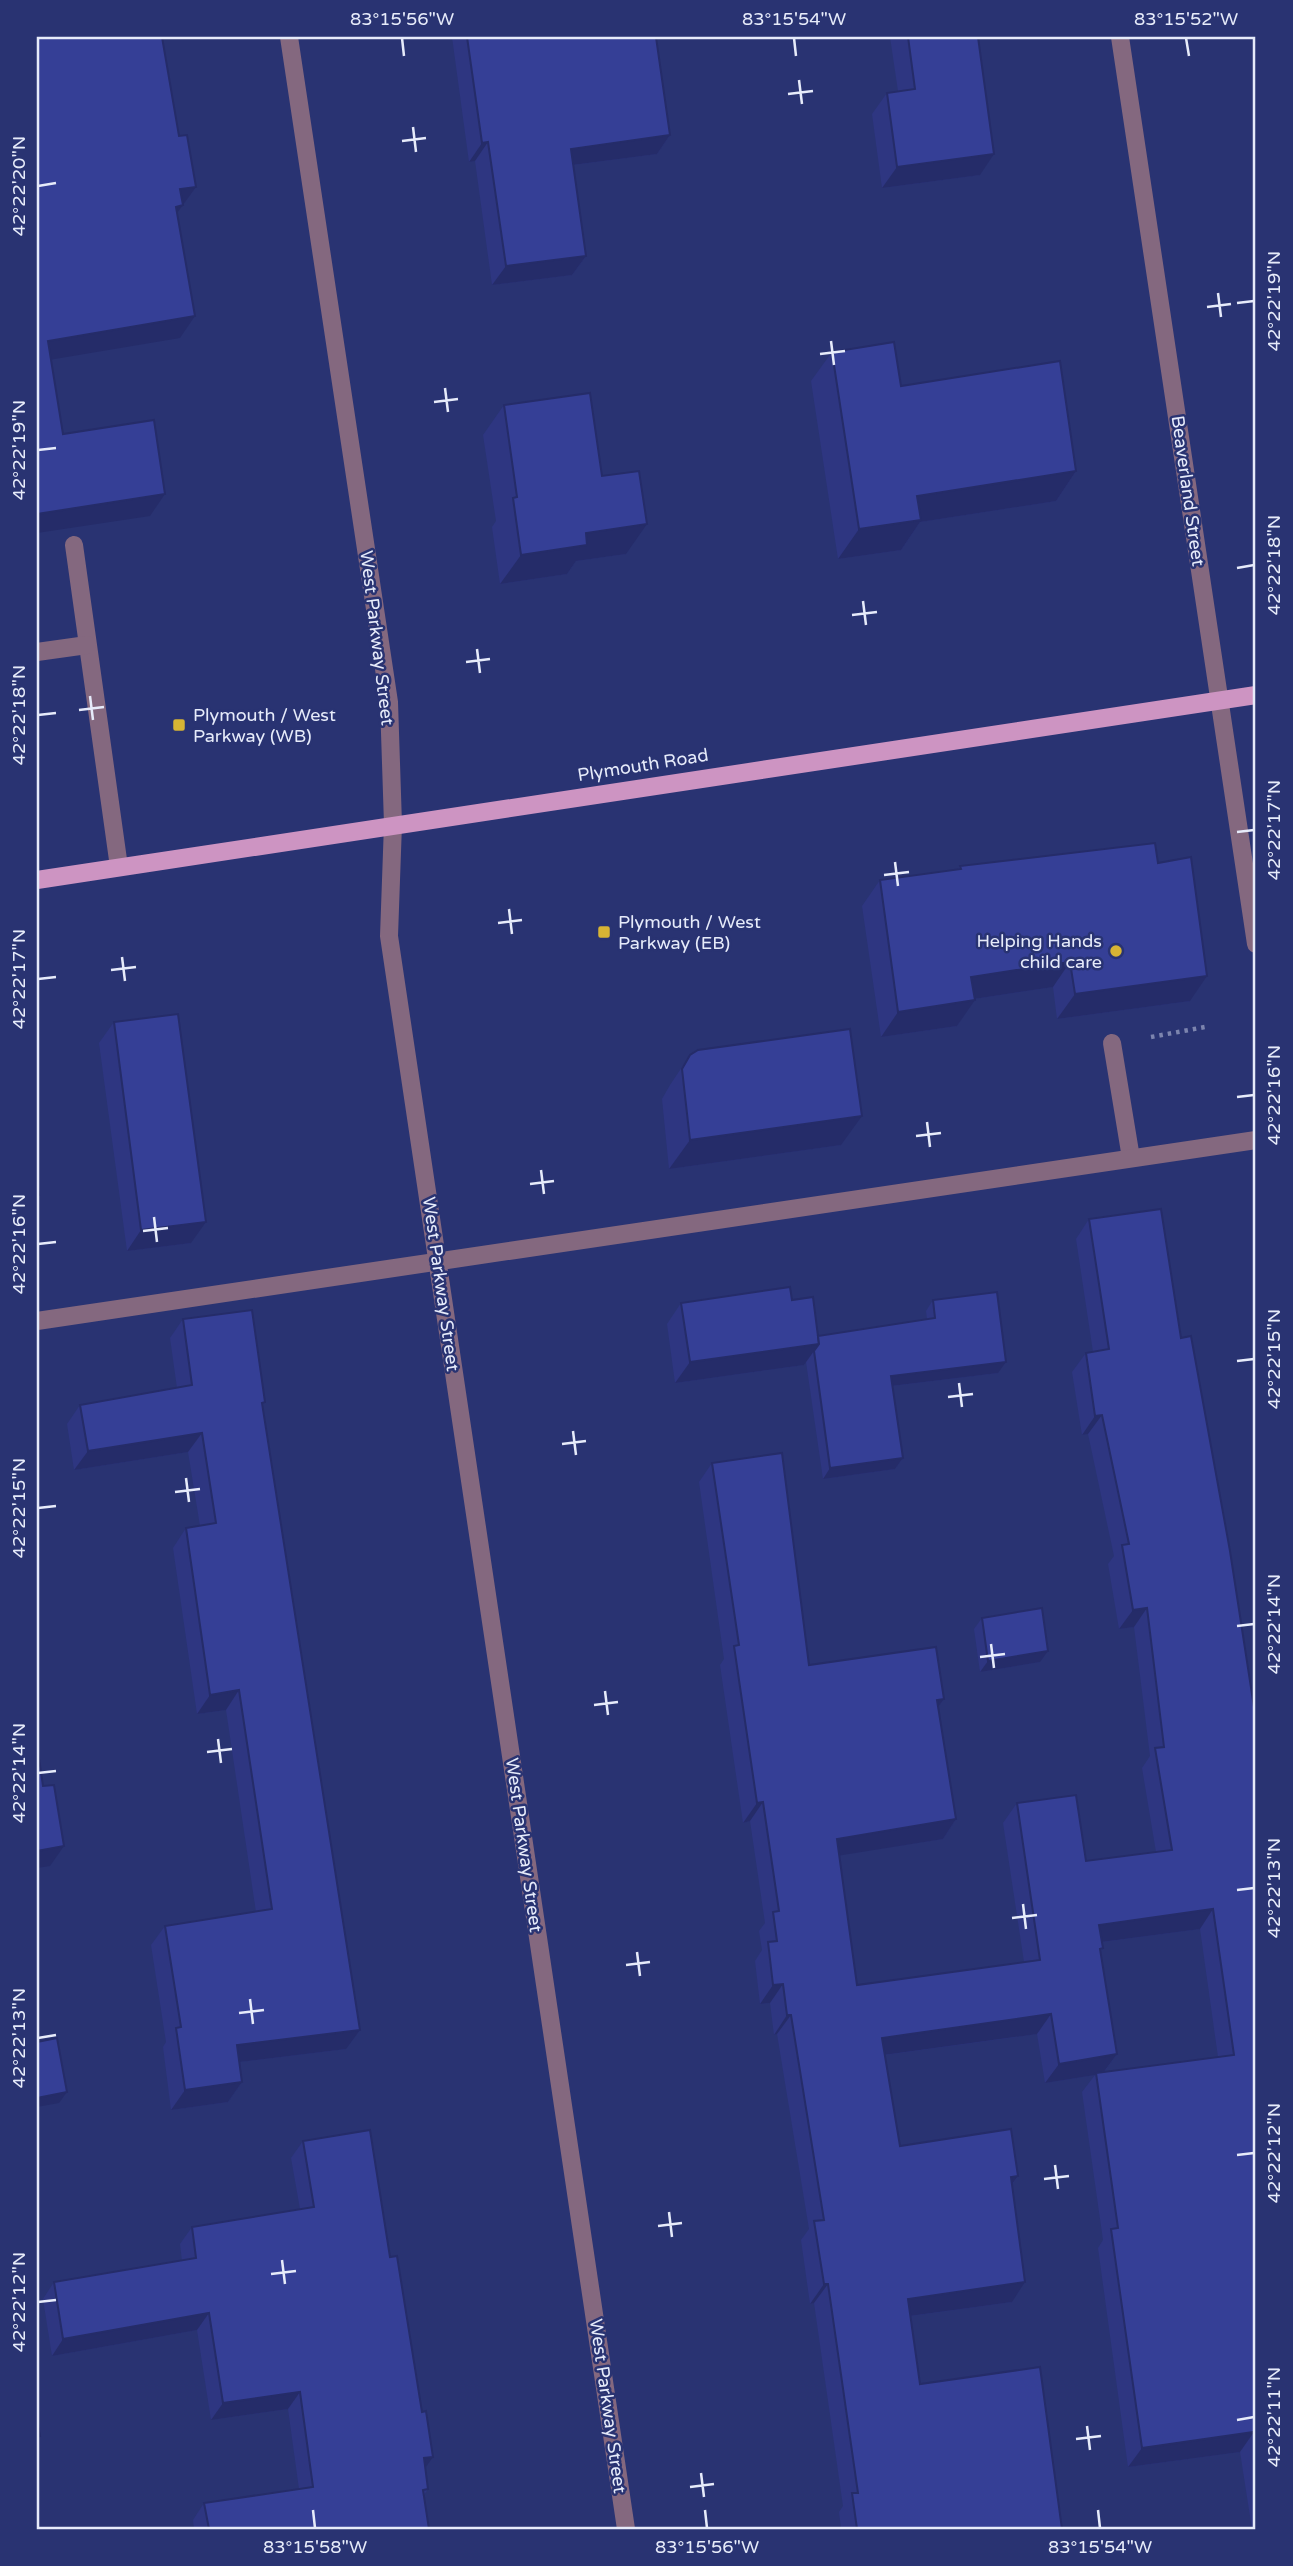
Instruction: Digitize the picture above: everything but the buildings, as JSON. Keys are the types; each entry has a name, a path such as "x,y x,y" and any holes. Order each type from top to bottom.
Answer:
{"main road":[{"name":"Plymouth Road","path":"37,880 1256,695"}],"street":[{"name":"West Parkway Street","path":"289,37 389,702 393,824 389,936 626,2529"},
{"name":"Beaverland Street","path":"1120,37 1256,944"},
{"path":"74,545 119,867"},
{"path":"37,652 87,645"},
{"path":"1112,1043 1131,1158"},
{"path":"37,1321 1256,1140"}],"path":[{"path":"1112,1043 1205,1027"}],"place":[{"name":"Plymouth / West Parkway (WB)","path":"179,725"},
{"name":"Plymouth / West Parkway (EB)","path":"604,932"},
{"name":"Helping Hands child care","path":"1116,951"}]}
